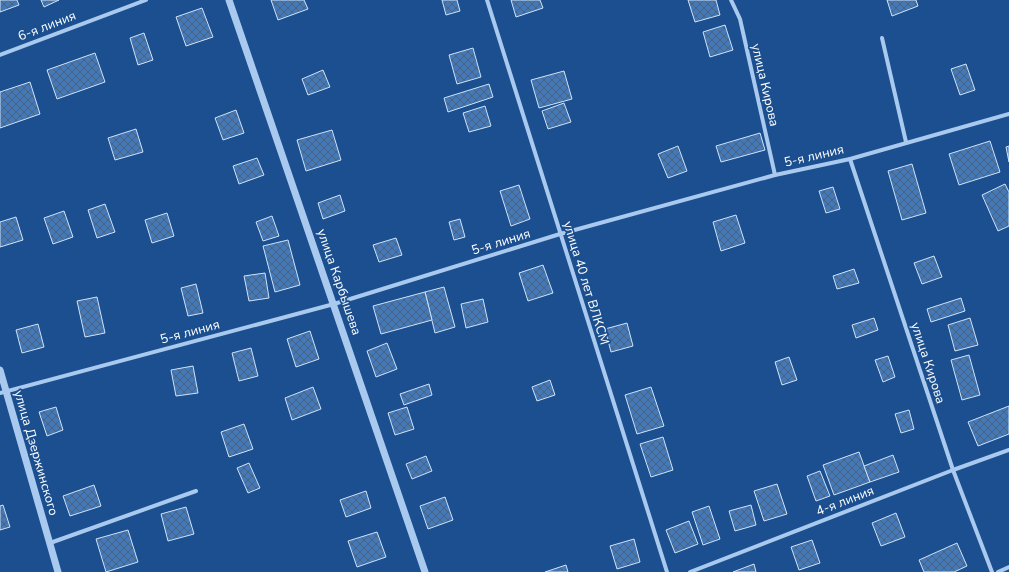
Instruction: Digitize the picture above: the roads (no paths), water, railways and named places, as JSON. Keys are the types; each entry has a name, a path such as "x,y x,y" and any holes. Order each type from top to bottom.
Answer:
{"street":[{"name":"6-я линия","path":"0,55 146,0"},
{"name":"улица Карбышева","path":"229,0 425,572"},
{"name":"улица 40 лет ВЛКСМ","path":"487,0 667,572"},
{"name":"улица Кирова","path":"731,0 740,19 776,175"},
{"path":"882,38 906,142"},
{"name":"5-я линия","path":"3,392 334,304 560,234 776,175 850,158 1009,114"},
{"name":"улица Кирова","path":"850,158 953,470 992,572"},
{"name":"улица Дзержинского","path":"0,370 3,392 58,572"},
{"name":"4-я линия","path":"690,572 953,470 1009,450"},
{"path":"50,543 196,491"},
{"path":"998,572 1009,567"}]}
